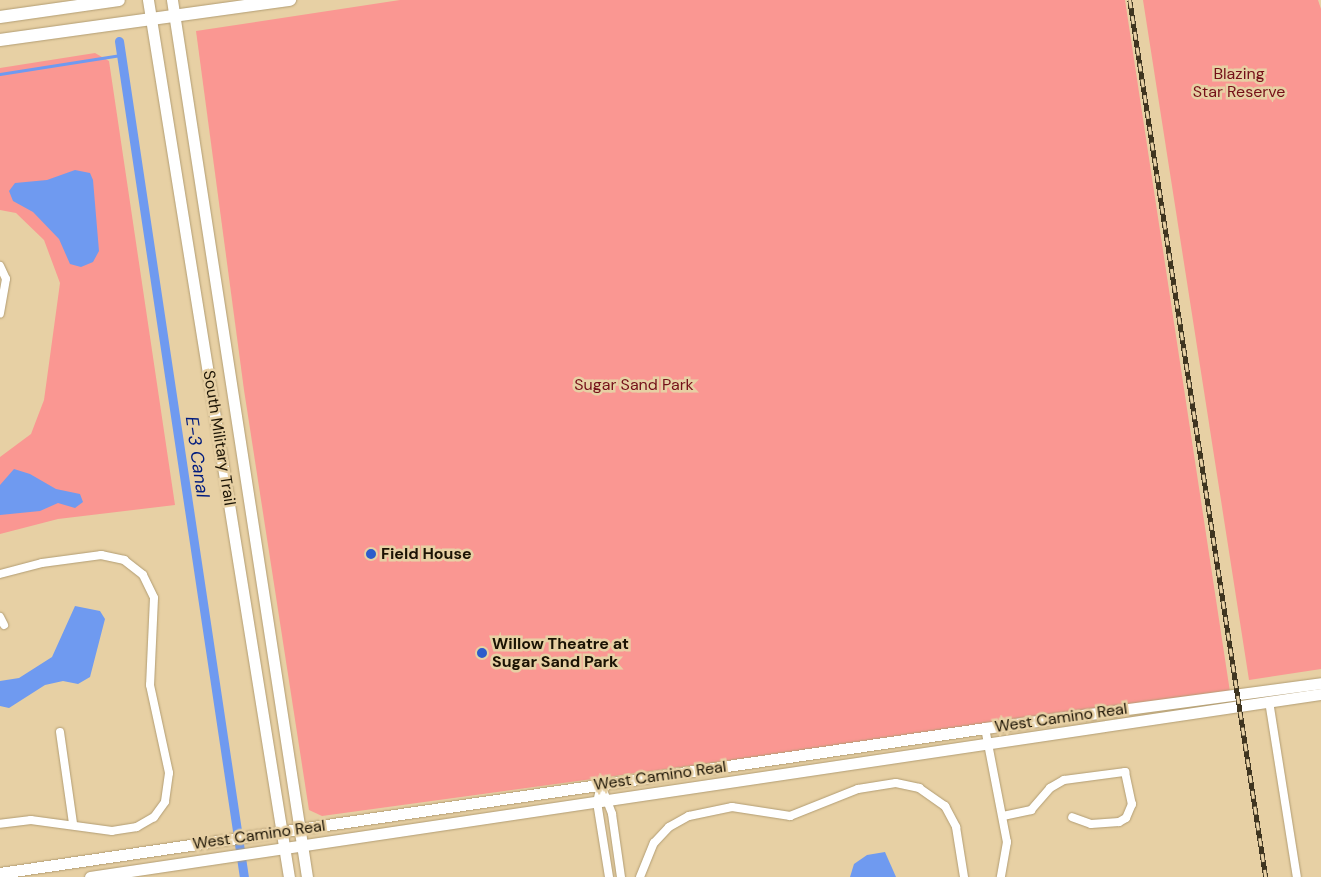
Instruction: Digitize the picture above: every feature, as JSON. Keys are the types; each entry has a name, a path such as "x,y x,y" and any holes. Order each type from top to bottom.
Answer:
{"main road":[{"path":"0,17 119,0"},
{"path":"0,40 290,0"}],"street":[{"name":"South Military Trail","path":"148,0 289,877"},
{"name":"South Military Trail","path":"172,0 307,877"},
{"path":"0,266 6,279 0,313"},
{"path":"0,574 64,559 113,556 135,566 152,591 150,685 168,761 169,784 162,808 137,827 112,831 73,823 31,820 0,824"},
{"path":"0,617 4,625"},
{"name":"West Camino Real","path":"0,873 219,839 300,830 985,728 1321,683"},
{"name":"West Camino Real","path":"90,877 1321,694"},
{"path":"1269,701 1297,877"},
{"path":"985,728 1003,816 1007,850 1001,877"},
{"path":"60,732 73,823"},
{"path":"1003,816 1031,810 1050,788 1064,780 1125,772 1132,804 1126,818 1119,822 1091,824 1072,817"},
{"path":"640,877 654,843 669,827 689,816 732,807 790,816 858,789 896,784 919,788 945,806 956,827 964,877"},
{"path":"602,785 609,877"},
{"path":"603,801 621,877"}],"green space":[{"name":"Sugar Sand Park","path":"400,0 1125,0 1230,692 322,816 309,810 244,390 196,31"},
{"name":"Blazing Star Reserve","path":"1143,0 1318,0 1321,9 1321,669 1249,680"},
{"path":"95,53 109,61 175,505 58,519 0,534 0,457 31,434 44,400 60,283 44,240 16,213 0,210 0,68"}],"water":[{"path":"75,170 90,173 93,180 99,251 93,262 81,267 70,264 59,239 33,212 13,201 9,191 15,183 47,180"},
{"path":"14,469 30,474 56,489 80,494 83,502 75,508 58,503 40,511 0,515 0,485"},
{"path":"75,606 100,611 105,619 90,677 78,684 63,681 45,685 9,708 0,706 0,681 19,678 52,657"},
{"path":"885,852 896,877 850,877 854,864 867,855"}],"waterway":[{"name":"E-3 Canal","path":"119,41 244,877"},
{"path":"0,74 121,55"}],"railway":[{"path":"1130,0 1266,877"}],"place":[{"name":"Field House","path":"371,554"},
{"name":"Willow Theatre at Sugar Sand Park","path":"482,653"}]}
